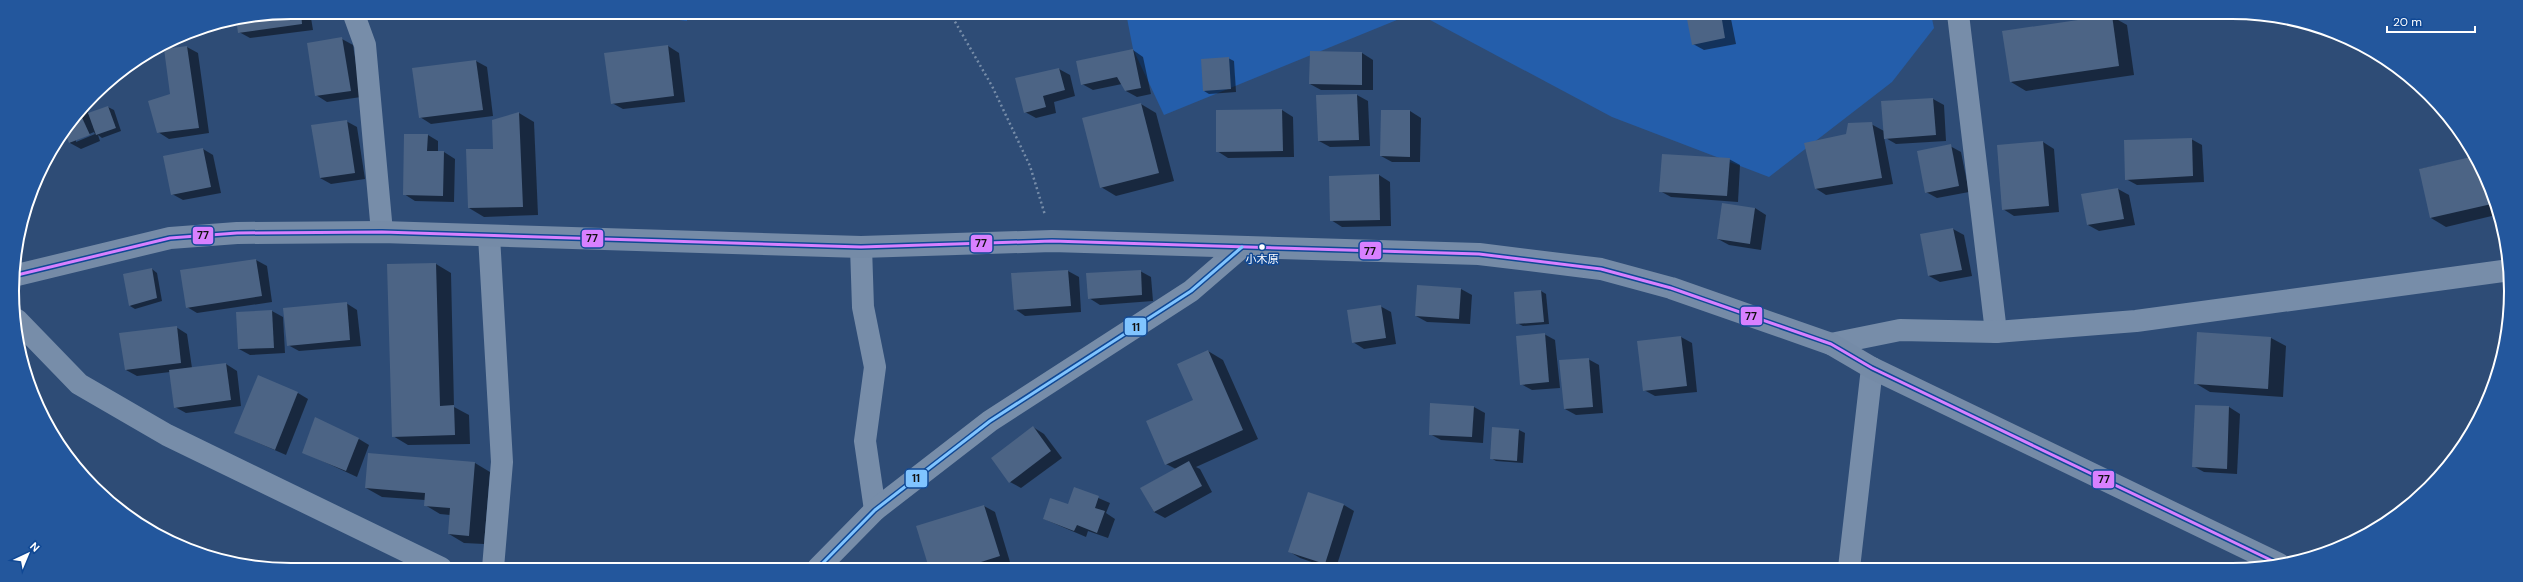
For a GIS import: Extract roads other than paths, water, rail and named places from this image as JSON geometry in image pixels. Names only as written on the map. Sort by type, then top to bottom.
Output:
[{"type":"main road","points":[[20,274],[170,238],[237,233],[382,232],[860,247],[1052,241],[1479,254],[1601,268],[1671,288],[1831,344],[1872,368],[2271,560]]},
{"type":"street","points":[[355,19],[365,46],[382,232]]},
{"type":"street","points":[[1959,19],[1996,332]]},
{"type":"street","points":[[490,236],[502,462],[493,563]]},
{"type":"street","points":[[860,247],[863,307],[875,367],[865,441],[875,510]]},
{"type":"street","points":[[823,563],[875,510],[990,421],[1191,291],[1242,247]]},
{"type":"street","points":[[1831,344],[1900,330],[1996,332],[2136,321],[2503,271]]},
{"type":"street","points":[[21,324],[79,384],[92,392],[167,435],[431,563]]},
{"type":"street","points":[[1850,563],[1872,368]]},
{"type":"place","name":"小木原","points":[[1262,247]]}]
